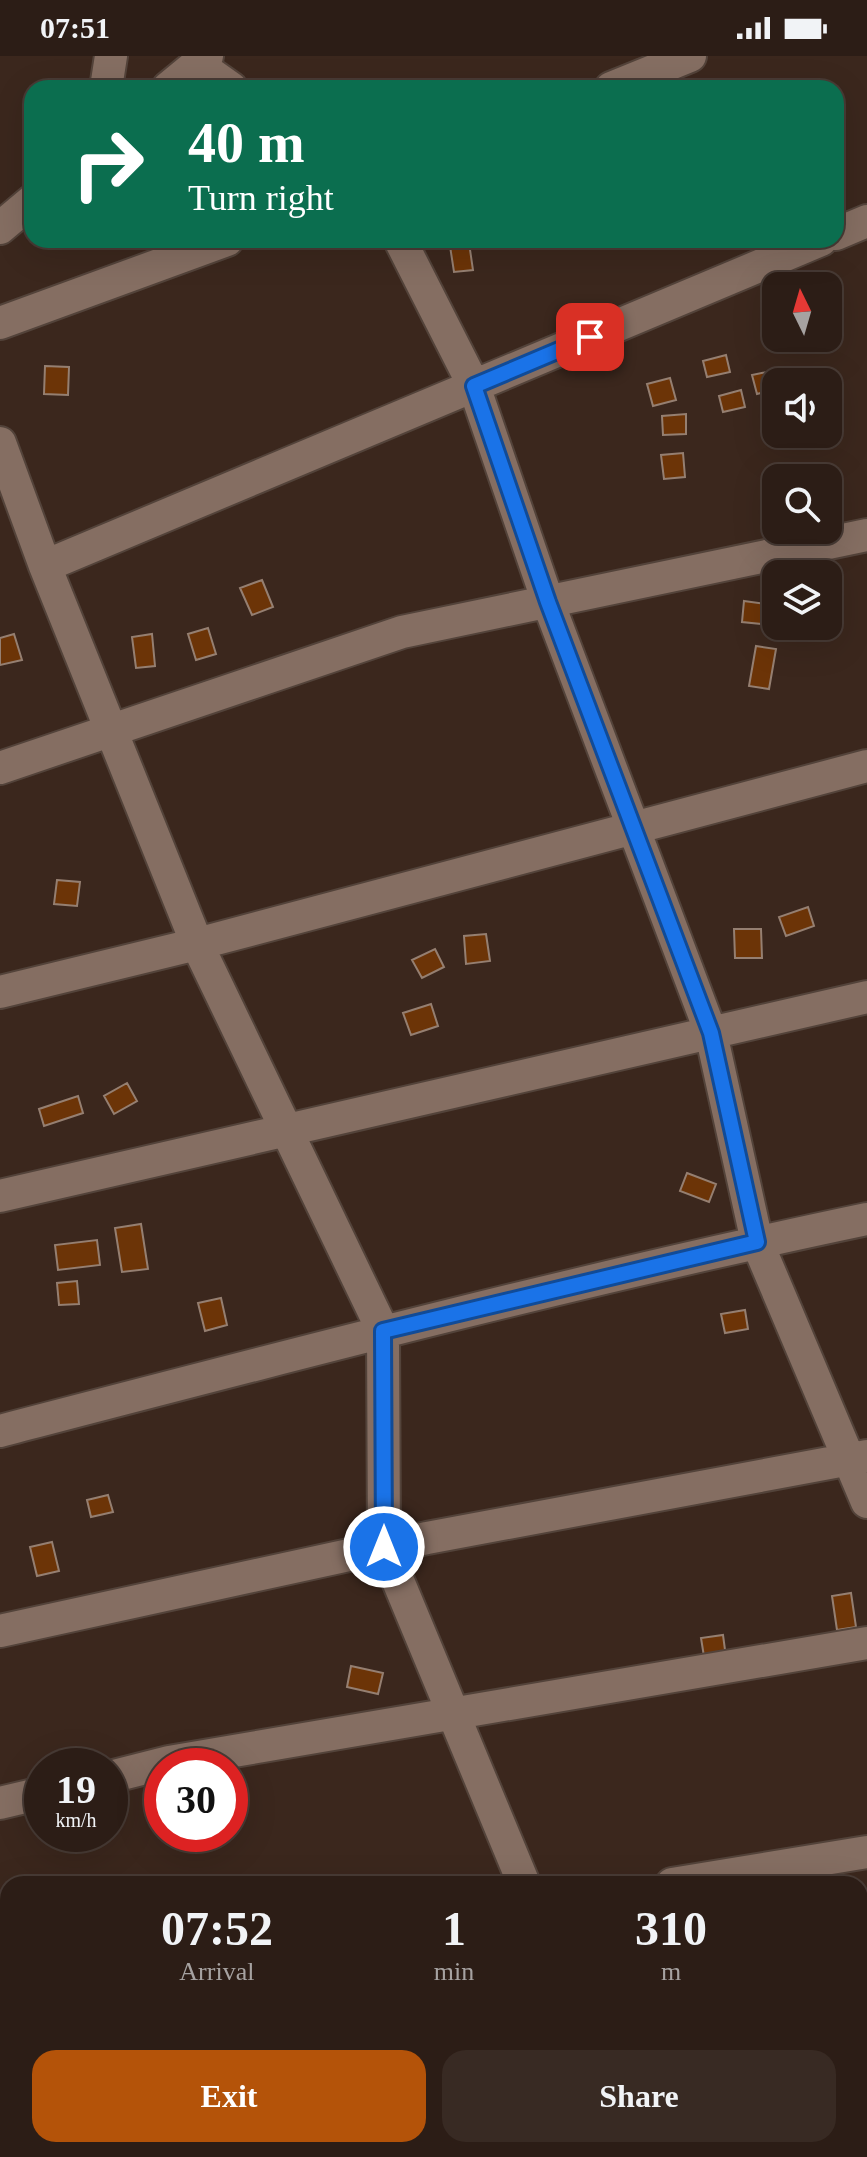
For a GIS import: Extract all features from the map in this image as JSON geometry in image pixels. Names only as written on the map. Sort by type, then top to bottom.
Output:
[{"type":"street","points":[[107,80],[111,56]]},
{"type":"street","points":[[631,80],[690,56]]},
{"type":"street","points":[[178,80],[202,60],[223,80]]},
{"type":"street","points":[[0,228],[24,208]]},
{"type":"street","points":[[844,231],[867,221]]},
{"type":"street","points":[[0,323],[205,248]]},
{"type":"street","points":[[404,248],[474,386],[548,602],[711,1033],[757,1242],[858,1457],[867,1502]]},
{"type":"street","points":[[45,566],[802,248]]},
{"type":"street","points":[[0,443],[45,566],[197,944],[383,1331],[384,1547],[521,1876]]},
{"type":"street","points":[[0,768],[402,632],[867,535]]},
{"type":"street","points":[[0,992],[197,944],[867,766]]},
{"type":"street","points":[[0,1196],[867,997]]},
{"type":"street","points":[[0,1431],[383,1331],[867,1219]]},
{"type":"street","points":[[0,1631],[384,1547],[858,1457]]},
{"type":"street","points":[[128,1772],[169,1762],[867,1643]]},
{"type":"street","points":[[0,1803],[24,1797]]},
{"type":"street","points":[[721,1876],[867,1852]]},
{"type":"building","points":[[450,248],[470,248],[473,270],[454,272]]},
{"type":"building","points":[[726,355],[730,372],[707,377],[703,361]]},
{"type":"building","points":[[45,366],[69,367],[68,395],[44,394]]},
{"type":"building","points":[[762,373],[762,393],[757,394],[752,375]]},
{"type":"building","points":[[670,378],[676,400],[653,406],[647,384]]},
{"type":"building","points":[[741,390],[745,407],[723,412],[719,396]]},
{"type":"building","points":[[686,414],[686,434],[663,435],[662,416]]},
{"type":"building","points":[[683,453],[685,477],[664,479],[661,455]]},
{"type":"building","points":[[262,580],[273,607],[252,615],[240,588]]},
{"type":"building","points":[[744,601],[762,603],[762,624],[742,622]]},
{"type":"building","points":[[208,628],[216,654],[196,660],[188,634]]},
{"type":"building","points":[[14,634],[22,660],[0,665],[0,638]]},
{"type":"building","points":[[152,634],[155,666],[136,668],[132,637]]},
{"type":"building","points":[[756,646],[776,649],[769,689],[749,686]]},
{"type":"building","points":[[57,880],[80,882],[77,906],[54,904]]},
{"type":"building","points":[[808,907],[814,926],[786,936],[779,917]]},
{"type":"building","points":[[734,929],[761,929],[762,958],[735,958]]},
{"type":"building","points":[[486,934],[490,961],[466,964],[464,936]]},
{"type":"building","points":[[435,949],[444,967],[422,978],[412,960]]},
{"type":"building","points":[[431,1004],[438,1026],[411,1035],[403,1013]]},
{"type":"building","points":[[127,1083],[137,1101],[114,1114],[104,1096]]},
{"type":"building","points":[[78,1096],[83,1113],[44,1126],[39,1109]]},
{"type":"building","points":[[687,1173],[716,1184],[709,1202],[680,1191]]},
{"type":"building","points":[[141,1224],[148,1269],[122,1272],[115,1228]]},
{"type":"building","points":[[97,1240],[100,1265],[58,1270],[55,1245]]},
{"type":"building","points":[[77,1281],[79,1304],[59,1305],[57,1283]]},
{"type":"building","points":[[221,1298],[227,1325],[205,1331],[198,1303]]},
{"type":"building","points":[[745,1310],[748,1329],[725,1333],[721,1314]]},
{"type":"building","points":[[108,1495],[113,1512],[91,1517],[87,1500]]},
{"type":"building","points":[[52,1542],[59,1571],[37,1576],[30,1547]]},
{"type":"building","points":[[851,1593],[856,1627],[837,1630],[832,1596]]},
{"type":"building","points":[[723,1635],[728,1672],[707,1675],[701,1638]]},
{"type":"building","points":[[351,1666],[383,1673],[378,1694],[347,1687]]},
{"type":"route","points":[[384,1547],[383,1331],[757,1242],[711,1033],[548,602],[474,386],[590,337]]}]
